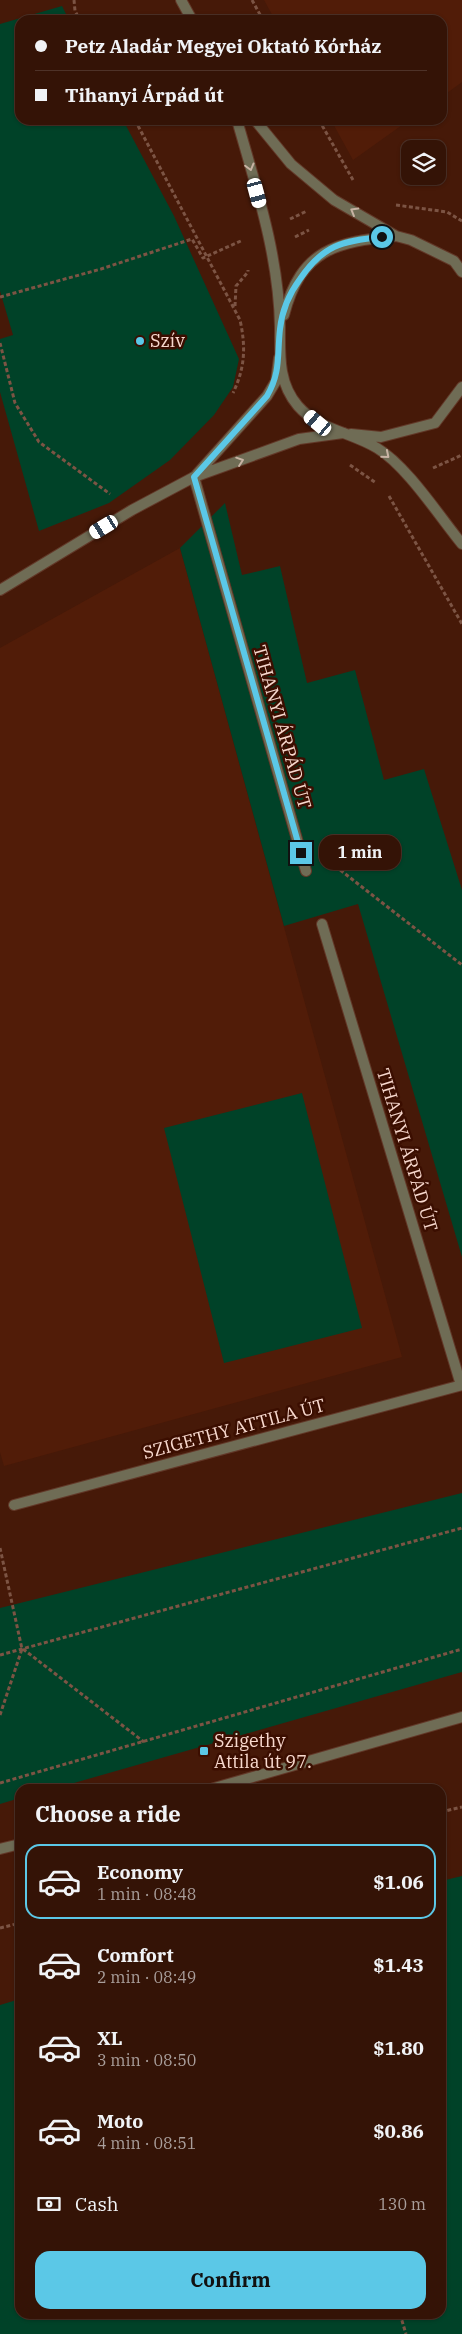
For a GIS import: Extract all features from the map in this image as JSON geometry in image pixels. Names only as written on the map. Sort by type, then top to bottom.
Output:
[{"type":"street","points":[[181,0],[189,15]]},
{"type":"street","points":[[194,477],[267,396],[276,381],[280,328],[279,289],[267,229],[238,125]]},
{"type":"street","points":[[259,125],[291,164],[334,200],[396,236],[411,240],[458,260],[462,272]]},
{"type":"street","points":[[280,328],[289,295],[312,260],[329,249],[353,240],[396,236]]},
{"type":"street","points":[[279,355],[285,382],[298,406],[318,423],[376,448],[392,460],[462,544]]},
{"type":"street","points":[[0,590],[132,510],[194,477],[299,439],[343,434],[381,437],[435,423],[462,387]]},
{"type":"street","name":"TIHANYI ÁRPÁD ÚT","points":[[194,477],[306,871]]},
{"type":"street","name":"TIHANYI ÁRPÁD ÚT","points":[[322,924],[461,1385]]},
{"type":"street","name":"SZIGETHY ATTILA ÚT","points":[[14,1505],[461,1385]]},
{"type":"street","points":[[228,1784],[462,1716]]},
{"type":"street","points":[[0,1849],[15,1845]]},
{"type":"path","points":[[74,0],[77,15]]},
{"type":"path","points":[[252,0],[260,15]]},
{"type":"path","points":[[138,125],[235,308],[244,336],[245,355],[240,379]]},
{"type":"path","points":[[0,297],[101,269],[192,239],[202,258],[334,200],[357,187],[322,125]]},
{"type":"path","points":[[389,204],[447,212],[462,221]]},
{"type":"path","points":[[235,308],[234,296],[236,286],[248,272],[246,265]]},
{"type":"path","points":[[0,343],[15,403],[38,442],[111,495]]},
{"type":"path","points":[[342,460],[378,484]]},
{"type":"path","points":[[386,489],[462,624]]},
{"type":"path","points":[[296,835],[462,965]]},
{"type":"path","points":[[0,1655],[462,1528]]},
{"type":"path","points":[[0,1548],[22,1649],[0,1715]]},
{"type":"path","points":[[22,1649],[144,1742]]},
{"type":"path","points":[[0,1783],[462,1649]]},
{"type":"path","points":[[446,1811],[462,1807]]},
{"type":"path","points":[[0,1928],[15,1924]]},
{"type":"path","points":[[402,2319],[406,2334]]},
{"type":"shaded area","points":[[264,0],[462,0],[462,82],[447,93],[447,15],[272,15]]},
{"type":"shaded area","points":[[334,125],[402,125],[353,160]]},
{"type":"shaded area","points":[[180,548],[402,1357],[4,1466],[0,1452],[0,648]]},
{"type":"green space","points":[[62,6],[66,15],[31,15]]},
{"type":"green space","points":[[15,20],[15,125],[126,125],[174,216],[239,359],[233,387],[214,415],[170,460],[109,503],[39,531],[0,392],[0,339],[13,335],[0,291],[0,24]]},
{"type":"green space","points":[[225,503],[242,575],[280,566],[307,683],[355,670],[384,780],[424,769],[462,890],[462,1257],[358,904],[284,926],[180,548]]},
{"type":"green space","points":[[302,1093],[362,1328],[224,1363],[164,1128]]},
{"type":"green space","points":[[462,1493],[462,1672],[70,1784],[15,1784],[15,1800],[0,1804],[0,1608]]},
{"type":"green space","points":[[462,1876],[462,2334],[0,2334],[0,2005],[15,2000],[15,2319],[446,2319],[446,1880]]},
{"type":"place","name":"Szív","points":[[140,341]]},
{"type":"place","name":"Szigethy Attila út 97.","points":[[204,1751]]},
{"type":"route","points":[[301,853],[194,477],[267,396],[276,381],[280,328],[289,295],[312,260],[329,249],[353,240],[382,237]]}]
